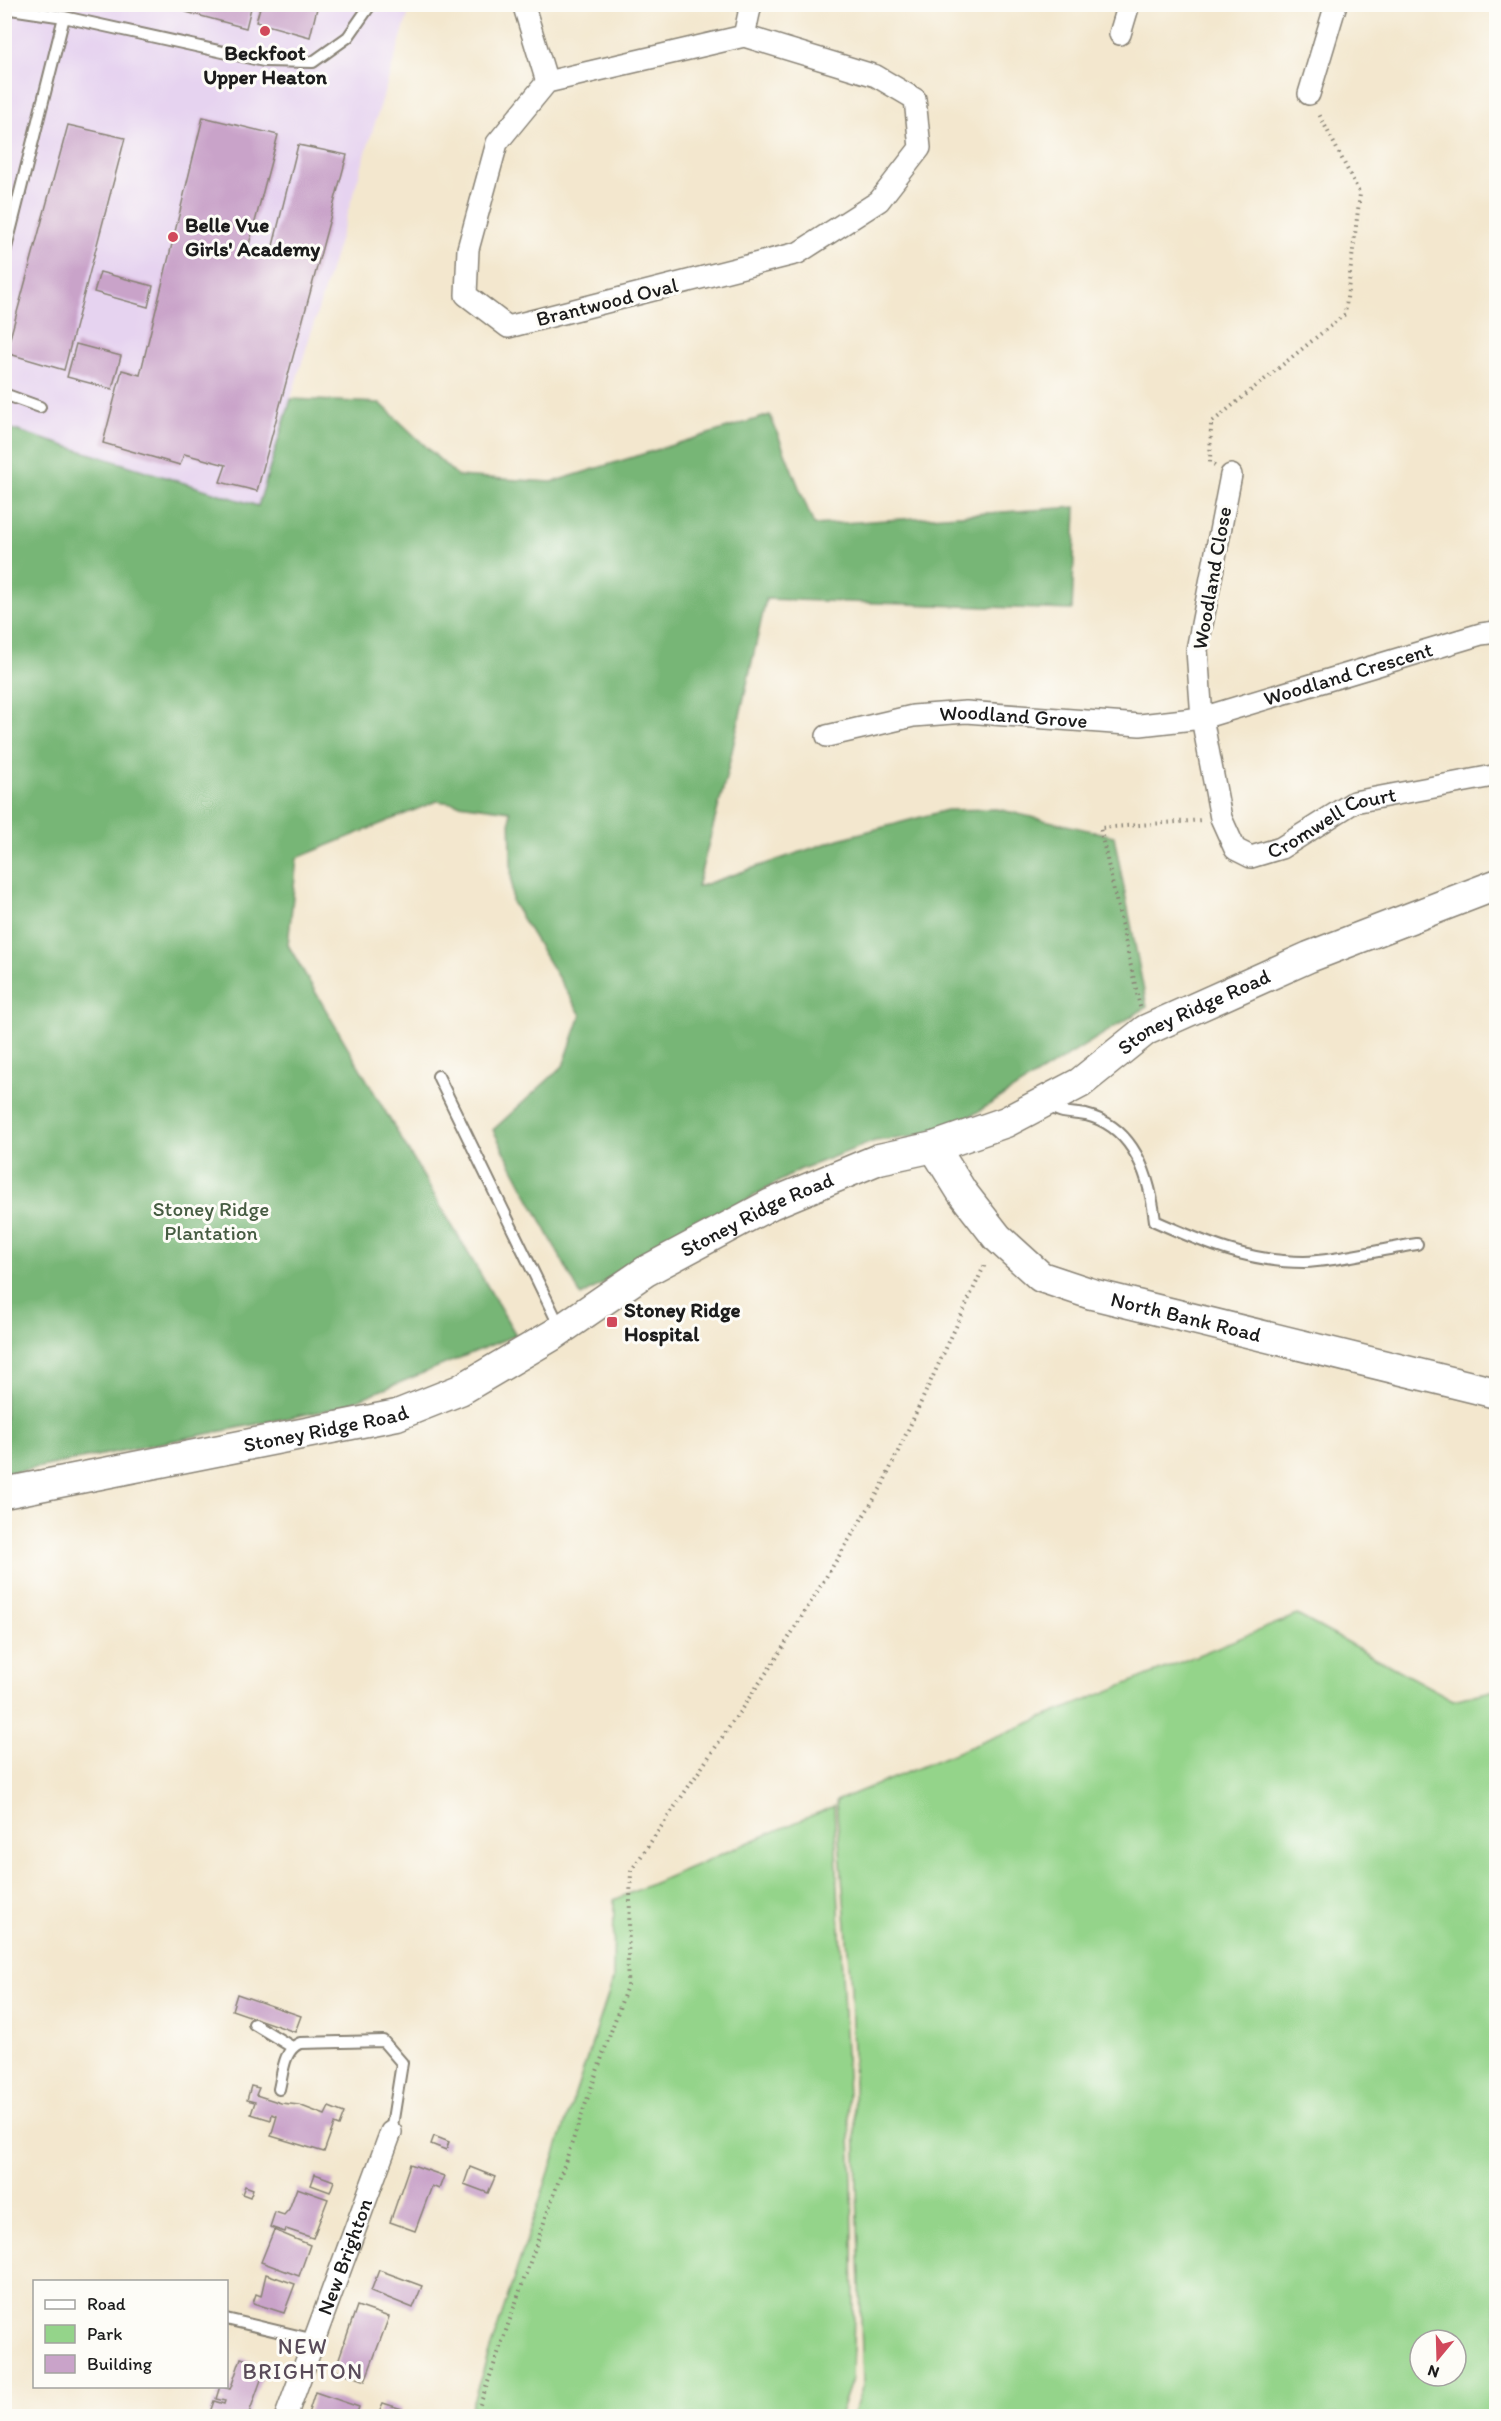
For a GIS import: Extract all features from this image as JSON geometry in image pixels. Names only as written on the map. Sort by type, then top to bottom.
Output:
[{"type":"street","points":[[526,4],[525,10],[547,82],[744,36],[751,4]]},
{"type":"street","points":[[1120,34],[1129,4]]},
{"type":"street","points":[[1309,94],[1336,4]]},
{"type":"street","name":"Brantwood Oval","points":[[547,82],[497,143],[468,249],[466,295],[508,327],[798,253],[879,201],[920,148],[915,99],[876,76],[744,36]]},
{"type":"street","name":"Woodland Close","points":[[1202,718],[1197,650],[1231,475]]},
{"type":"street","name":"Woodland Crescent","points":[[1202,718],[1481,634],[1497,632]]},
{"type":"street","name":"Woodland Grove","points":[[826,736],[913,716],[966,712],[1140,725],[1202,718]]},
{"type":"street","name":"Cromwell Court","points":[[1202,718],[1221,818],[1235,849],[1251,857],[1281,848],[1354,802],[1493,776]]},
{"type":"street","name":"Stoney Ridge Road","points":[[4,1493],[397,1415],[460,1390],[561,1330],[646,1271],[771,1204],[879,1159],[934,1147],[1006,1122],[1080,1083],[1146,1030],[1309,957],[1497,885]]},
{"type":"street","name":"North Bank Road","points":[[934,1147],[962,1192],[998,1237],[1041,1277],[1092,1294],[1497,1393]]},
{"type":"street","name":"New Brighton","points":[[286,2416],[391,2132]]},
{"type":"lane","points":[[4,8],[64,17],[264,61],[313,62],[348,37],[371,4]]},
{"type":"lane","points":[[4,256],[64,17]]},
{"type":"lane","points":[[4,394],[40,407]]},
{"type":"lane","points":[[438,1076],[502,1204],[561,1330]]},
{"type":"lane","points":[[1044,1102],[1058,1113],[1085,1115],[1105,1122],[1129,1142],[1142,1162],[1152,1191],[1155,1221],[1231,1252],[1264,1260],[1306,1262],[1417,1244]]},
{"type":"lane","points":[[254,2024],[292,2047]]},
{"type":"lane","points":[[279,2090],[288,2052],[300,2043],[383,2041],[402,2063],[391,2132]]},
{"type":"lane","points":[[228,2319],[315,2340]]},
{"type":"path","points":[[1231,475],[1210,463],[1211,423],[1345,314],[1360,194],[1309,94]]},
{"type":"path","points":[[1146,1030],[1100,828],[1221,818]]},
{"type":"path","points":[[476,2416],[627,1986],[631,1871],[777,1657],[882,1486],[998,1237]]},
{"type":"shaded area","name":"Belle Vue Girls' Academy","points":[[4,5],[411,5],[258,506],[5,427]]},
{"type":"green space","name":"Stoney Ridge Plantation","points":[[291,399],[380,403],[457,476],[552,482],[770,415],[814,525],[1076,507],[1072,610],[766,599],[726,778],[697,887],[839,839],[947,810],[997,809],[1114,836],[1147,1007],[966,1119],[912,1137],[875,1141],[799,1170],[581,1296],[493,1130],[563,1066],[581,1015],[512,902],[510,811],[437,801],[297,858],[288,945],[516,1335],[338,1408],[5,1474],[5,427],[258,506]]},
{"type":"green space","points":[[1297,1615],[1453,1700],[1496,1690],[1496,2416],[852,2416],[863,2385],[851,1988],[836,1801]]},
{"type":"green space","points":[[834,1806],[852,2179],[854,2312],[852,2379],[839,2416],[468,2416],[613,1980],[614,1900]]},
{"type":"building","points":[[188,4],[252,4],[246,28],[186,12]]},
{"type":"building","points":[[261,4],[318,4],[310,37],[256,22]]},
{"type":"building","points":[[203,117],[278,135],[247,252],[270,258],[298,145],[347,155],[257,491],[220,482],[226,465],[184,454],[180,465],[103,443],[122,370],[140,375]]},
{"type":"building","points":[[68,125],[125,138],[64,370],[6,353]]},
{"type":"building","points":[[100,272],[153,286],[148,307],[94,292]]},
{"type":"building","points":[[76,344],[121,356],[112,389],[67,377]]},
{"type":"building","points":[[237,1994],[301,2016],[295,2032],[232,2010]]},
{"type":"building","points":[[251,2086],[259,2088],[256,2095],[281,2103],[299,2105],[325,2115],[329,2107],[344,2113],[339,2126],[334,2124],[324,2152],[271,2136],[277,2116],[272,2114],[271,2120],[251,2114],[255,2102],[247,2100]]},
{"type":"building","points":[[434,2136],[449,2142],[446,2150],[431,2144]]},
{"type":"building","points":[[410,2164],[444,2176],[439,2189],[432,2186],[415,2231],[390,2222]]},
{"type":"building","points":[[470,2167],[495,2177],[488,2193],[464,2184]]},
{"type":"building","points":[[315,2174],[334,2181],[330,2192],[311,2185]]},
{"type":"building","points":[[245,2186],[253,2189],[250,2197],[242,2194]]},
{"type":"building","points":[[297,2188],[328,2199],[313,2238],[286,2229],[285,2232],[270,2227],[275,2212],[284,2215],[289,2209]]},
{"type":"building","points":[[274,2230],[310,2245],[299,2276],[261,2262]]},
{"type":"building","points":[[379,2270],[422,2286],[413,2308],[371,2291]]},
{"type":"building","points":[[266,2274],[295,2284],[284,2313],[253,2303],[256,2294],[261,2296]]},
{"type":"building","points":[[357,2306],[389,2317],[365,2381],[335,2370]]},
{"type":"building","points":[[241,2358],[266,2366],[248,2416],[209,2415],[214,2401],[224,2404],[225,2401],[216,2399],[219,2388],[230,2389]]},
{"type":"building","points":[[315,2392],[359,2407],[356,2416],[308,2414]]},
{"type":"building","points":[[383,2403],[402,2409],[399,2416],[378,2414]]},
{"type":"place","name":"Beckfoot Upper Heaton","points":[[265,31]]},
{"type":"place","name":"Belle Vue Girls' Academy","points":[[173,237]]},
{"type":"place","name":"Stoney Ridge Hospital","points":[[612,1322]]},
{"type":"district","name":"NEW BRIGHTON","points":[[303,2358]]}]
